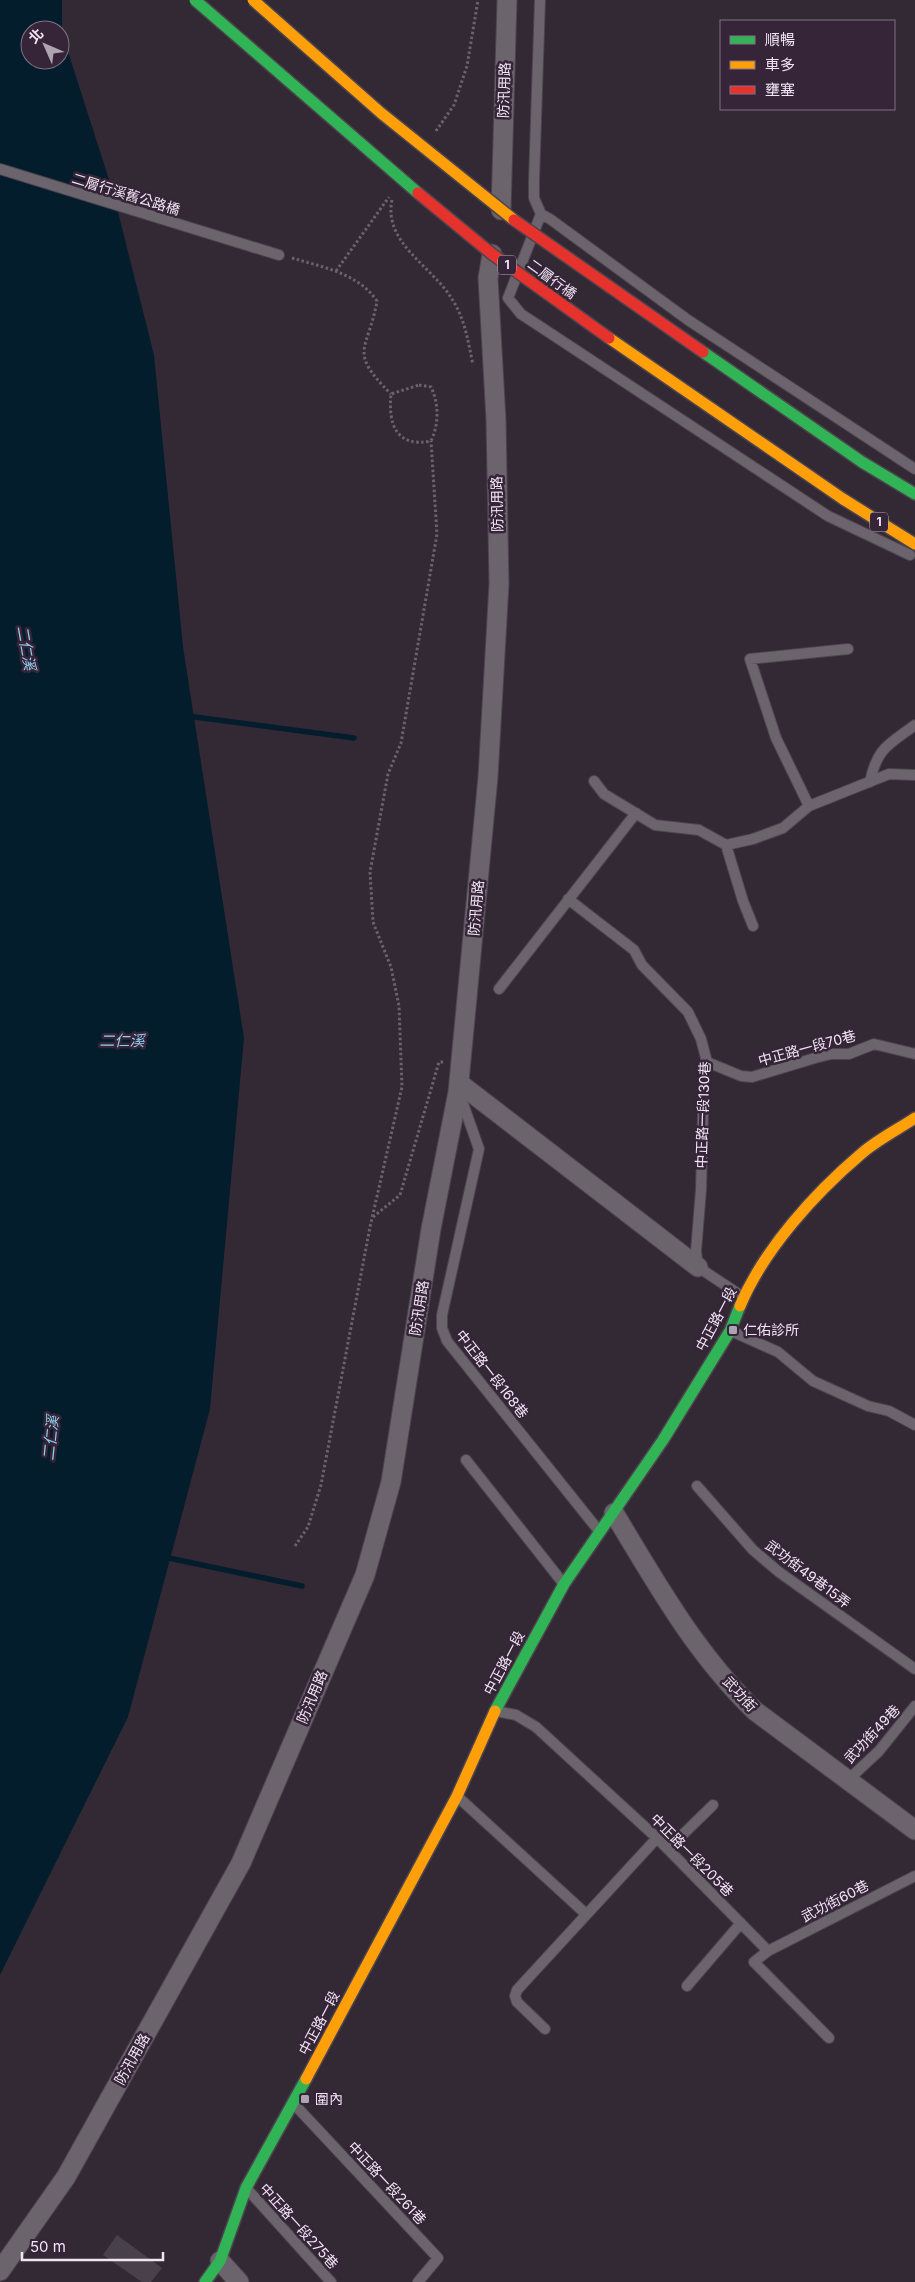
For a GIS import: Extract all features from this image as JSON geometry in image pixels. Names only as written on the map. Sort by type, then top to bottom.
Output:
[{"type":"main road","name":"二層行橋","points":[[195,0],[357,142],[492,254],[665,378],[843,499],[915,544]]},
{"type":"main road","name":"二層行橋","points":[[253,0],[381,113],[501,210],[644,312],[862,462],[915,494]]},
{"type":"main road","name":"中正路一段","points":[[205,2282],[220,2261],[246,2188],[294,2103],[457,1796],[495,1711],[564,1584],[663,1440],[730,1331],[744,1297],[770,1254],[814,1197],[862,1153],[915,1118]]},
{"type":"street","name":"防汛用路","points":[[501,210],[507,0]]},
{"type":"street","name":"防汛用路","points":[[0,2271],[66,2177],[241,1863],[364,1575],[391,1482],[431,1229],[459,1088],[488,777],[499,584],[494,387],[488,278],[492,254]]},
{"type":"street","points":[[459,1088],[698,1267]]},
{"type":"street","name":"武功街","points":[[614,1513],[678,1620],[738,1694],[755,1711],[915,1830]]},
{"type":"street","points":[[220,2261],[239,2282]]},
{"type":"lane","points":[[540,0],[534,198],[541,214],[550,218],[688,320],[915,469]]},
{"type":"lane","name":"二層行溪舊公路橋","points":[[0,169],[244,246],[279,255]]},
{"type":"lane","points":[[541,214],[508,298],[521,314],[828,516],[915,557]]},
{"type":"lane","points":[[810,806],[776,738],[750,659],[848,649]]},
{"type":"lane","points":[[870,782],[875,760],[880,753],[915,725]]},
{"type":"lane","points":[[594,781],[604,794],[654,825],[699,830],[726,845],[753,839],[783,828],[810,806],[889,774],[915,775]]},
{"type":"lane","points":[[499,989],[636,813]]},
{"type":"lane","points":[[726,845],[743,901],[753,926]]},
{"type":"lane","name":"中正路一段130巷","points":[[568,899],[634,950],[642,965],[684,1007],[702,1038],[707,1062],[702,1110],[701,1190],[696,1251],[698,1267]]},
{"type":"lane","name":"中正路一段70巷","points":[[707,1062],[741,1076],[752,1077],[831,1054],[849,1054],[874,1044],[915,1054]]},
{"type":"lane","name":"中正路一段168巷","points":[[459,1088],[480,1149],[442,1315],[442,1328],[447,1341],[600,1532]]},
{"type":"lane","points":[[698,1267],[744,1297]]},
{"type":"lane","points":[[730,1331],[778,1352],[820,1384],[868,1406],[889,1411],[915,1425]]},
{"type":"lane","points":[[466,1460],[564,1584]]},
{"type":"lane","name":"武功街49巷15弄","points":[[696,1486],[753,1550],[779,1572],[915,1669]]},
{"type":"lane","name":"武功街49巷","points":[[848,1780],[879,1751],[915,1706]]},
{"type":"lane","name":"中正路一段205巷","points":[[495,1711],[516,1715],[536,1727],[657,1838],[768,1951]]},
{"type":"lane","points":[[457,1796],[586,1914]]},
{"type":"lane","points":[[668,1849],[713,1805]]},
{"type":"lane","points":[[545,2029],[516,2002],[517,1990],[657,1838]]},
{"type":"lane","name":"武功街60巷","points":[[768,1951],[915,1876]]},
{"type":"lane","points":[[687,1986],[741,1923]]},
{"type":"lane","points":[[768,1951],[754,1962],[829,2038]]},
{"type":"lane","name":"中正路一段261巷","points":[[294,2103],[438,2258],[418,2282]]},
{"type":"lane","name":"中正路一段275巷","points":[[246,2188],[331,2282]]},
{"type":"path","points":[[393,197],[389,214],[394,231],[451,297],[465,325],[474,372]]},
{"type":"path","points":[[279,255],[336,271],[368,288],[377,301],[362,348],[364,362],[374,377],[391,394]]},
{"type":"path","points":[[295,1546],[308,1527],[321,1485],[372,1217],[402,1087],[399,1006],[391,967],[373,922],[370,872],[388,774],[401,742],[437,534],[431,441],[436,430],[437,398],[431,387],[419,386],[391,394]]},
{"type":"path","points":[[391,394],[389,413],[394,430],[405,439],[420,443],[431,441]]},
{"type":"path","points":[[372,1217],[400,1195],[439,1062],[462,1060]]},
{"type":"water","name":"二仁溪","points":[[0,0],[62,0],[62,20],[20,20],[20,70],[70,70],[70,58],[113,192],[154,355],[183,647],[244,1038],[210,1409],[128,1717],[0,1975]]},
{"type":"building","points":[[117,2235],[162,2268],[151,2282],[142,2282],[103,2255]]},
{"type":"waterway","points":[[187,716],[354,738]]},
{"type":"waterway","points":[[164,1557],[302,1586]]},
{"type":"traffic: fast","points":[[195,0],[418,193]]},
{"type":"traffic: fast","points":[[703,352],[862,462]]},
{"type":"traffic: fast","points":[[862,462],[915,494]]},
{"type":"traffic: fast","points":[[495,1711],[564,1584],[663,1440],[730,1331],[740,1306]]},
{"type":"traffic: fast","points":[[205,2282],[220,2261],[246,2188],[306,2079]]},
{"type":"traffic: slow","points":[[253,0],[381,113],[514,220]]},
{"type":"traffic: slow","points":[[609,338],[843,499]]},
{"type":"traffic: slow","points":[[843,499],[915,544]]},
{"type":"traffic: slow","points":[[740,1306],[750,1285],[777,1243],[809,1204],[867,1149],[915,1118]]},
{"type":"traffic: slow","points":[[306,2079],[457,1796],[495,1711]]},
{"type":"traffic: jam","points":[[418,193],[492,254],[609,338]]},
{"type":"traffic: jam","points":[[514,220],[703,352]]},
{"type":"place","name":"仁佑診所","points":[[733,1330]]},
{"type":"place","name":"圍內","points":[[305,2099]]}]
